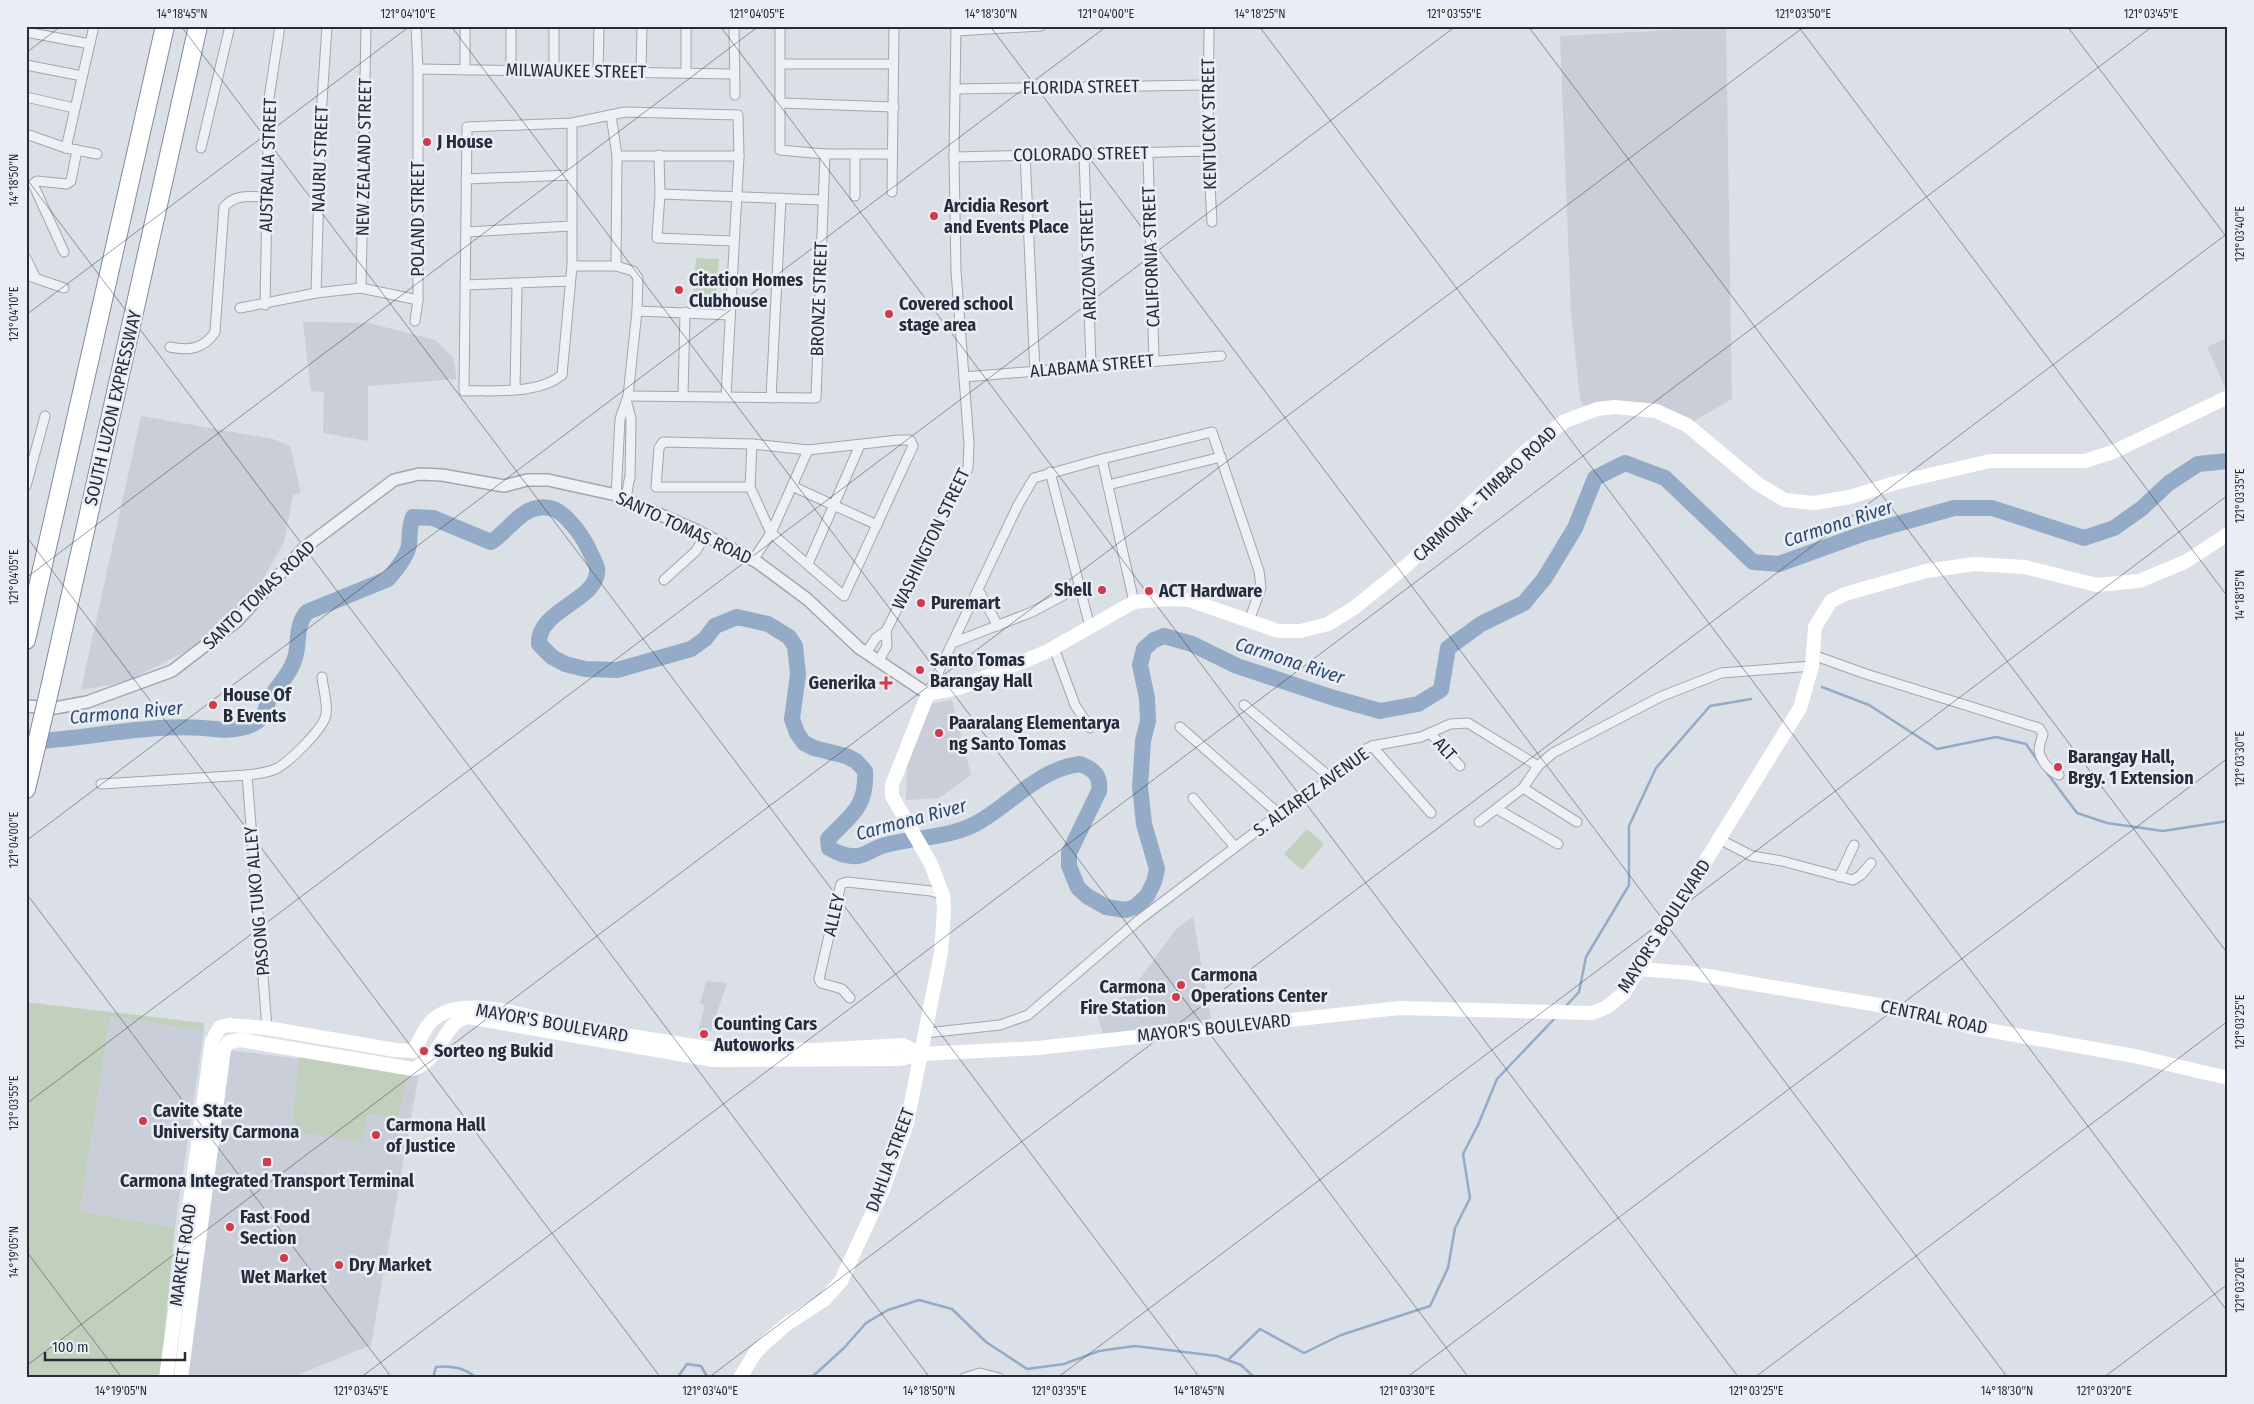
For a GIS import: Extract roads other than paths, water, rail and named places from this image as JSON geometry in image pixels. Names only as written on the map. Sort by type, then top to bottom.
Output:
[{"type":"highway","name":"SOUTH LUZON EXPRESSWAY","points":[[26,640],[165,26]]},
{"type":"highway","name":"SOUTH LUZON EXPRESSWAY","points":[[26,789],[198,26]]},
{"type":"main road","name":"CARMONA - TIMBAO ROAD","points":[[928,694],[959,688],[1005,671],[1054,648],[1134,602],[1168,599],[1189,600],[1278,631],[1302,630],[1328,624],[1354,608],[1406,566],[1525,452],[1565,421],[1597,409],[1616,407],[1656,411],[1687,425],[1758,484],[1785,500],[1814,503],[1850,496],[1895,483],[1990,461],[2085,461],[2113,452],[2228,398]]},
{"type":"main road","name":"MAYOR'S BOULEVARD","points":[[206,1193],[224,1049],[226,1044],[234,1040],[413,1068],[433,1058],[458,1019],[468,1017],[713,1060],[900,1059],[922,1054],[1038,1048],[1399,1008],[1592,1014],[1607,1007],[1624,993],[1800,708],[1812,661],[1814,627],[1831,600],[1896,578],[1926,571],[1974,564],[2025,567],[2097,585],[2140,581],[2185,562],[2228,534]]},
{"type":"main road","name":"DAHLIA STREET","points":[[740,1378],[755,1353],[787,1324],[824,1300],[841,1280],[882,1192],[907,1122],[926,1033],[940,953],[944,911],[942,895],[919,839],[892,796],[892,785],[928,694]]},
{"type":"main road","name":"CENTRAL ROAD","points":[[1638,969],[1690,973],[1884,1006],[1976,1028],[2124,1054],[2228,1078]]},
{"type":"main road","name":"MAYOR'S BOULEVARD","points":[[192,1191],[215,1033],[220,1027],[229,1025],[268,1028],[395,1050],[414,1051],[427,1026],[435,1018],[455,1009],[484,1008],[582,1027],[714,1049],[816,1050],[903,1044],[922,1054]]},
{"type":"main road","name":"MARKET ROAD","points":[[166,1378],[192,1191]]},
{"type":"main road","name":"MARKET ROAD","points":[[181,1378],[190,1298],[206,1193]]},
{"type":"street","points":[[66,148],[94,26]]},
{"type":"street","points":[[201,148],[230,26]]},
{"type":"street","name":"AUSTRALIA STREET","points":[[265,305],[269,98],[280,26]]},
{"type":"street","name":"NAURU STREET","points":[[316,293],[321,116],[327,26]]},
{"type":"street","name":"NEW ZEALAND STREET","points":[[361,288],[366,26]]},
{"type":"street","name":"POLAND STREET","points":[[415,321],[418,300],[418,69],[416,26]]},
{"type":"street","points":[[465,70],[466,26]]},
{"type":"street","points":[[511,26],[511,70]]},
{"type":"street","points":[[554,26],[554,71]]},
{"type":"street","points":[[598,26],[598,72]]},
{"type":"street","points":[[641,71],[642,26]]},
{"type":"street","points":[[686,26],[686,73]]},
{"type":"street","points":[[734,26],[736,95]]},
{"type":"street","points":[[780,26],[780,150],[825,154],[892,154]]},
{"type":"street","points":[[892,192],[894,26]]},
{"type":"street","points":[[956,29],[1041,26]]},
{"type":"street","name":"KENTUCKY STREET","points":[[1209,26],[1207,85],[1208,151],[1212,222]]},
{"type":"street","name":"WASHINGTON STREET","points":[[866,653],[876,638],[886,631],[968,468],[969,444],[956,271],[954,157],[956,29]]},
{"type":"street","points":[[26,32],[90,44]]},
{"type":"street","points":[[781,64],[894,64]]},
{"type":"street","points":[[26,65],[82,76]]},
{"type":"street","name":"MILWAUKEE STREET","points":[[418,69],[641,71],[734,74]]},
{"type":"street","name":"FLORIDA STREET","points":[[955,89],[1207,85]]},
{"type":"street","points":[[26,96],[74,108]]},
{"type":"street","points":[[781,103],[894,107]]},
{"type":"street","points":[[572,123],[572,266],[562,376],[552,383],[515,389],[464,391],[467,126],[572,123],[625,112],[738,115],[739,156],[726,396]]},
{"type":"street","points":[[611,115],[617,156],[616,266]]},
{"type":"street","points":[[26,134],[66,148],[97,154]]},
{"type":"street","points":[[64,252],[33,184],[37,181],[67,184],[71,181],[77,150]]},
{"type":"street","name":"COLORADO STREET","points":[[954,157],[1024,154],[1148,154],[1208,151]]},
{"type":"street","name":"BRONZE STREET","points":[[771,398],[816,398],[825,154]]},
{"type":"street","points":[[855,154],[855,196]]},
{"type":"street","points":[[1024,154],[1035,372]]},
{"type":"street","name":"ARIZONA STREET","points":[[1084,154],[1092,366]]},
{"type":"street","name":"CALIFORNIA STREET","points":[[1148,154],[1154,360]]},
{"type":"street","points":[[659,155],[660,194],[657,238],[734,241]]},
{"type":"street","points":[[617,156],[739,156]]},
{"type":"street","points":[[466,179],[571,175]]},
{"type":"street","points":[[660,194],[822,200]]},
{"type":"street","points":[[170,347],[182,350],[198,348],[215,332],[224,206],[230,200],[238,197],[267,197]]},
{"type":"street","points":[[628,400],[683,396],[771,398],[781,198]]},
{"type":"street","points":[[466,232],[571,226]]},
{"type":"street","points":[[26,258],[31,276],[64,288]]},
{"type":"street","points":[[572,266],[616,266],[633,271],[638,278],[637,311],[628,400],[631,419],[630,480],[621,497]]},
{"type":"street","points":[[465,285],[570,282]]},
{"type":"street","points":[[515,389],[517,285]]},
{"type":"street","points":[[240,308],[265,305],[316,293],[361,288],[418,300]]},
{"type":"street","points":[[637,311],[730,315]]},
{"type":"street","points":[[683,396],[685,312]]},
{"type":"street","name":"ALABAMA STREET","points":[[964,378],[1154,360],[1221,356]]},
{"type":"street","points":[[621,497],[617,478],[620,419],[628,400]]},
{"type":"street","points":[[26,486],[45,416]]},
{"type":"street","points":[[928,694],[955,642],[1018,504],[1034,478],[1050,472],[1212,432],[1259,571],[1261,588],[1249,621]]},
{"type":"street","points":[[750,488],[656,487],[659,448],[663,442],[752,444],[808,450],[910,440],[913,446],[844,596],[772,533],[750,488],[752,444]]},
{"type":"street","points":[[808,564],[860,445]]},
{"type":"street","points":[[753,560],[772,533],[808,450]]},
{"type":"street","points":[[618,456],[630,457]]},
{"type":"street","points":[[1108,485],[1221,457]]},
{"type":"street","points":[[1102,459],[1134,602]]},
{"type":"street","points":[[1050,472],[1090,627]]},
{"type":"street","name":"SANTO TOMAS ROAD","points":[[26,706],[55,708],[87,702],[172,671],[236,621],[304,548],[394,480],[419,474],[442,475],[504,486],[526,480],[548,480],[621,497],[753,560],[806,599],[866,653],[928,694]]},
{"type":"street","points":[[792,486],[877,525]]},
{"type":"street","points":[[664,580],[696,551],[705,536]]},
{"type":"street","points":[[955,642],[1032,612],[1079,587]]},
{"type":"street","points":[[978,589],[998,626]]},
{"type":"street","name":"WASHINGTON STREET","points":[[878,662],[887,646],[886,631]]},
{"type":"street","points":[[1054,648],[1075,705],[1090,728]]},
{"type":"street","points":[[1479,822],[1523,788],[1538,766],[1553,753],[1651,702],[1721,673],[1812,661],[1866,674],[2039,728],[2043,734],[2039,750],[2052,773],[2059,775]]},
{"type":"street","points":[[101,784],[247,775],[271,771],[296,754],[323,722],[326,714],[322,677]]},
{"type":"street","points":[[1244,705],[1331,778]]},
{"type":"street","name":"S. ALTAREZ AVENUE","points":[[926,1033],[1000,1025],[1028,1015],[1139,920],[1279,814],[1331,778],[1362,751],[1372,746],[1421,737],[1450,724],[1468,723],[1538,766]]},
{"type":"street","points":[[1180,727],[1279,814]]},
{"type":"street","name":"ALT","points":[[1430,733],[1460,766]]},
{"type":"street","points":[[1372,746],[1431,813]]},
{"type":"street","name":"PASONG TUKO ALLEY","points":[[247,775],[268,1028]]},
{"type":"street","points":[[1523,788],[1578,822]]},
{"type":"street","points":[[1192,798],[1235,847]]},
{"type":"street","points":[[1497,809],[1558,844]]},
{"type":"street","points":[[1719,839],[1752,856],[1782,861],[1839,878],[1853,880],[1871,863]]},
{"type":"street","points":[[1839,878],[1854,845]]},
{"type":"street","name":"ALLEY","points":[[850,998],[842,989],[822,983],[819,979],[842,884],[847,882],[931,891],[942,895]]},
{"type":"street","points":[[964,1377],[980,1373],[1000,1378]]},
{"type":"waterway","name":"Carmona River","points":[[26,742],[144,729],[191,727],[221,730],[246,727],[258,721],[263,715],[269,700],[293,664],[299,628],[303,617],[307,612],[388,579],[401,563],[408,550],[413,517],[433,518],[491,542],[524,513],[537,508],[547,507],[559,512],[573,525],[587,545],[597,568],[596,579],[589,588],[548,622],[541,632],[539,644],[552,657],[565,664],[585,669],[617,670],[691,649],[705,639],[715,626],[737,617],[768,624],[789,637],[795,646],[798,674],[792,719],[797,733],[804,743],[814,748],[846,756],[856,761],[865,771],[865,783],[860,802],[856,810],[828,839],[829,848],[850,856],[858,856],[879,847],[895,843],[959,831],[982,820],[1028,786],[1052,772],[1080,764],[1096,774],[1099,781],[1099,791],[1069,853],[1069,866],[1078,888],[1087,896],[1106,907],[1126,910],[1135,907],[1147,896],[1154,882],[1157,869],[1144,824],[1140,787],[1143,741],[1148,721],[1147,698],[1140,665],[1144,649],[1154,640],[1164,636],[1192,644],[1237,666],[1380,711],[1418,704],[1441,690],[1448,648],[1481,624],[1524,603],[1544,579],[1575,528],[1595,478],[1625,463],[1665,478],[1753,562],[1779,564],[1865,533],[1954,508],[1992,508],[2084,538],[2114,528],[2141,509],[2169,483],[2198,464],[2228,461]]},
{"type":"waterway","points":[[1822,687],[1869,705],[1937,749],[1996,737],[2026,744],[2038,761]]},
{"type":"waterway","points":[[1565,1007],[1579,992],[1586,957],[1629,885],[1629,826],[1656,768],[1710,706],[1751,699]]},
{"type":"waterway","points":[[2044,769],[2077,813],[2107,823],[2163,831],[2228,821]]},
{"type":"waterway","points":[[1228,1360],[1260,1329],[1304,1353],[1341,1335],[1430,1306],[1448,1268],[1455,1228],[1470,1198],[1463,1154],[1478,1125],[1497,1079],[1555,1018]]},
{"type":"waterway","points":[[811,1378],[844,1348],[866,1323],[888,1310],[919,1300],[952,1309],[986,1342],[1027,1369],[1064,1364],[1099,1351],[1135,1346],[1217,1356],[1241,1365],[1255,1378]]},
{"type":"waterway","points":[[677,1378],[687,1364],[701,1366],[708,1378]]},
{"type":"waterway","points":[[433,1378],[436,1367],[447,1366],[458,1368],[477,1378]]},
{"type":"place","name":"J House","points":[[427,142]]},
{"type":"place","name":"Arcidia Resort and Events Place","points":[[934,216]]},
{"type":"place","name":"Citation Homes Clubhouse","points":[[679,290]]},
{"type":"place","name":"Covered school stage area","points":[[889,314]]},
{"type":"place","name":"Shell","points":[[1102,590]]},
{"type":"place","name":"ACT Hardware","points":[[1149,591]]},
{"type":"place","name":"Puremart","points":[[921,603]]},
{"type":"place","name":"Santo Tomas Barangay Hall","points":[[920,670]]},
{"type":"place","name":"Generika","points":[[886,683]]},
{"type":"place","name":"House Of B Events","points":[[213,705]]},
{"type":"place","name":"Paaralang Elementarya ng Santo Tomas","points":[[939,733]]},
{"type":"place","name":"Barangay Hall, Brgy. 1 Extension","points":[[2058,767]]},
{"type":"place","name":"Carmona Operations Center","points":[[1181,985]]},
{"type":"place","name":"Carmona Fire Station","points":[[1176,997]]},
{"type":"place","name":"Counting Cars Autoworks","points":[[704,1034]]},
{"type":"place","name":"Sorteo ng Bukid","points":[[424,1051]]},
{"type":"place","name":"Cavite State University Carmona","points":[[143,1121]]},
{"type":"place","name":"Carmona Hall of Justice","points":[[376,1135]]},
{"type":"place","name":"Carmona Integrated Transport Terminal","points":[[267,1162]]},
{"type":"place","name":"Fast Food Section","points":[[230,1227]]},
{"type":"place","name":"Wet Market","points":[[284,1258]]},
{"type":"place","name":"Dry Market","points":[[339,1265]]}]
